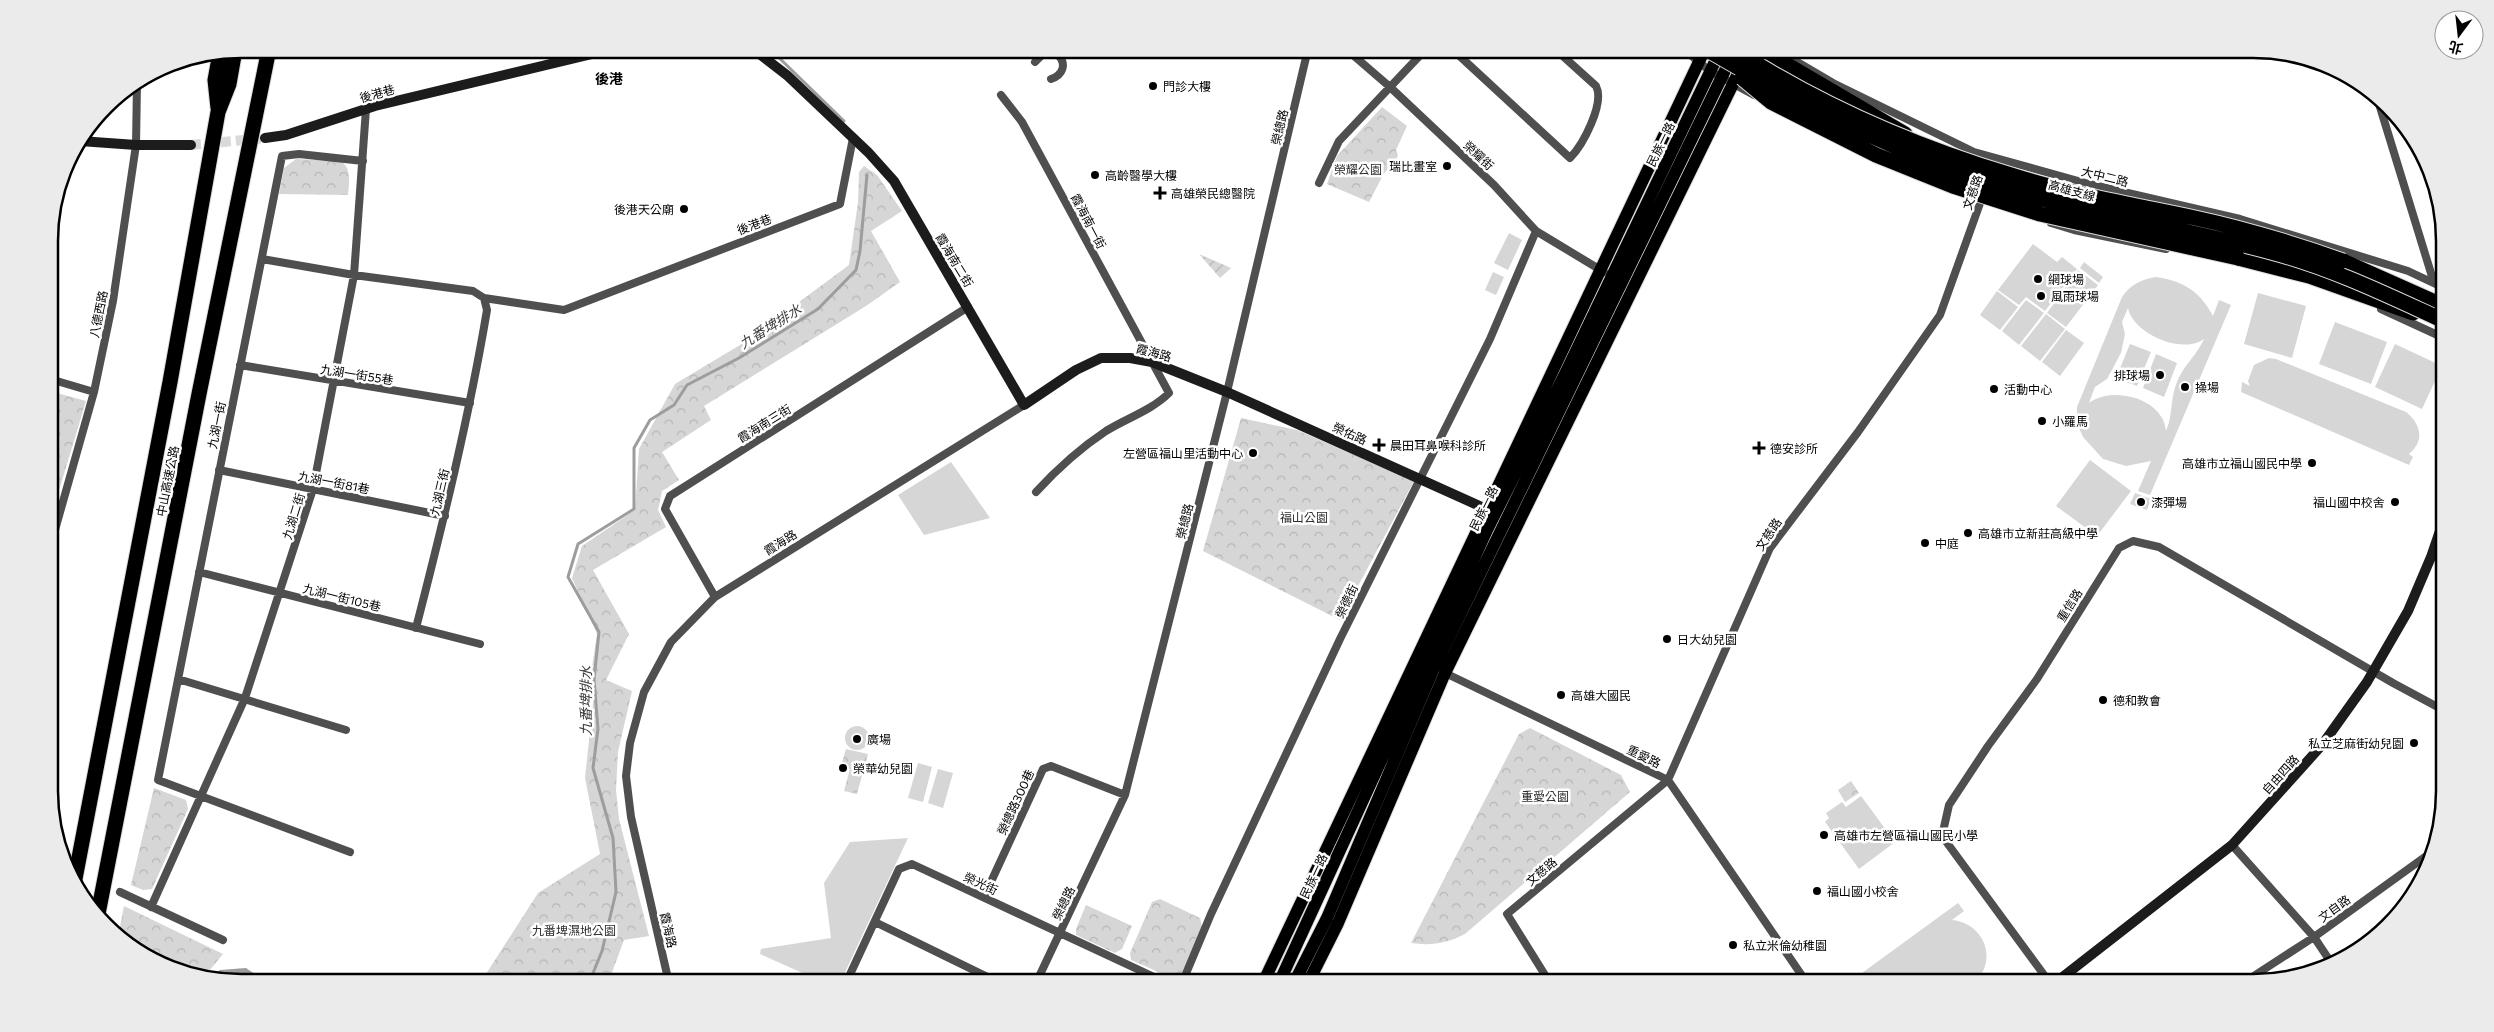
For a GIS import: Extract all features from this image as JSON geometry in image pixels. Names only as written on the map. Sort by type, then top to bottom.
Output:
[{"type":"highway","name":"中山高速公路","points":[[76,872],[168,392],[218,112],[229,84],[234,58]]},
{"type":"highway","name":"中山高速公路","points":[[100,909],[199,394],[268,58]]},
{"type":"highway","points":[[1710,58],[1771,102],[1876,155],[1928,176],[2040,214],[2238,258],[2309,276],[2436,321]]},
{"type":"highway","name":"高雄支線","points":[[1713,58],[1817,111],[1915,156],[2005,188],[2104,214],[2263,250],[2337,272],[2436,321]]},
{"type":"highway","name":"高雄支線","points":[[1748,58],[1845,111],[1917,142],[2011,175],[2105,200],[2197,218],[2277,238],[2344,261],[2436,302]]},
{"type":"highway","points":[[1776,58],[1886,120],[1917,142]]},
{"type":"highway","points":[[218,112],[214,80],[219,59]]},
{"type":"highway","points":[[2344,261],[2413,283],[2436,294]]},
{"type":"main road","name":"民族一路","points":[[1283,974],[1501,516],[1617,279],[1701,58]]},
{"type":"main road","name":"民族一路","points":[[1721,58],[1721,78]]},
{"type":"main road","name":"民族一路","points":[[1268,974],[1430,666],[1617,279],[1731,58]]},
{"type":"main road","name":"民族一路","points":[[1721,78],[1741,58]]},
{"type":"main road","name":"民族一路","points":[[1299,974],[1327,918],[1430,666]]},
{"type":"main road","name":"民族一路","points":[[1312,974],[1338,923],[1430,666]]},
{"type":"street","name":"後港巷","points":[[264,138],[286,135],[366,109],[576,58]]},
{"type":"street","points":[[766,58],[788,76],[852,138]]},
{"type":"street","points":[[1035,62],[1039,58]]},
{"type":"street","points":[[1051,79],[1058,76],[1062,71],[1063,62],[1060,58]]},
{"type":"street","name":"榮總路","points":[[1041,974],[1125,796],[1227,392],[1306,58]]},
{"type":"street","name":"榮耀街","points":[[1357,58],[1390,86],[1494,185],[1536,231],[1617,279]]},
{"type":"street","points":[[1319,183],[1339,140],[1417,58]]},
{"type":"street","points":[[1462,58],[1570,158],[1583,140],[1596,110],[1599,92],[1596,86],[1565,58]]},
{"type":"street","points":[[1707,58],[1721,78],[1816,128],[1980,201],[2074,230],[2242,263],[2336,290],[2420,325],[2436,334]]},
{"type":"street","name":"大中二路","points":[[1790,58],[1832,83],[1974,152],[2081,182],[2240,219],[2330,245],[2408,271],[2434,283]]},
{"type":"street","name":"八德西路","points":[[58,519],[94,392],[113,301],[136,145],[137,89]]},
{"type":"street","name":"霞海南一街","points":[[1001,95],[1022,122],[1169,393],[1158,402],[1106,431],[1067,459],[1036,492]]},
{"type":"street","name":"九湖二街","points":[[151,907],[245,698],[313,489],[354,275],[366,109]]},
{"type":"street","points":[[2381,109],[2434,283]]},
{"type":"street","name":"後港巷","points":[[262,259],[354,275],[473,291],[484,298],[564,310],[840,204],[852,138]]},
{"type":"street","name":"霞海南二街","points":[[852,138],[894,182],[1024,405]]},
{"type":"street","points":[[87,141],[136,145],[191,145]]},
{"type":"street","name":"九湖一街","points":[[202,797],[158,780],[218,470],[282,156],[299,154],[363,161]]},
{"type":"street","name":"文慈路","points":[[1544,974],[1507,914],[1668,780],[1770,548],[1858,432],[1940,315],[1995,158]]},
{"type":"street","points":[[1929,177],[2316,274],[2375,294],[2436,321]]},
{"type":"street","name":"榮德街","points":[[1186,974],[1211,914],[1340,639],[1490,339],[1536,231]]},
{"type":"street","name":"九湖三街","points":[[416,628],[445,516],[470,403],[487,310],[484,298]]},
{"type":"street","name":"霞海南三街","points":[[716,597],[665,509],[670,496],[968,306]]},
{"type":"street","name":"霞海路","points":[[667,974],[631,817],[627,795],[627,768],[636,719],[644,692],[671,642],[716,597],[1024,405],[1076,370],[1101,358],[1130,358],[1152,362],[1227,392]]},
{"type":"street","name":"九湖一街55巷","points":[[240,365],[470,403]]},
{"type":"street","points":[[58,381],[94,392]]},
{"type":"street","name":"榮佑路","points":[[1227,392],[1501,516]]},
{"type":"street","name":"九湖一街81巷","points":[[218,470],[445,516]]},
{"type":"street","name":"重信路","points":[[2043,974],[1942,836],[1949,805],[1988,746],[2037,679],[2119,548],[2133,541],[2159,547],[2373,672],[2436,705]]},
{"type":"street","name":"自由四路","points":[[2067,974],[2232,845],[2322,745],[2373,672],[2408,611],[2436,544]]},
{"type":"street","name":"九湖一街105巷","points":[[199,572],[480,644]]},
{"type":"street","name":"重愛路","points":[[1430,666],[1668,780],[1801,974]]},
{"type":"street","points":[[178,679],[346,730]]},
{"type":"street","name":"榮總路300巷","points":[[984,897],[1043,770],[1051,766],[1125,796]]},
{"type":"street","points":[[202,797],[350,852]]},
{"type":"street","points":[[2232,845],[2314,937],[2328,959]]},
{"type":"street","name":"文自路","points":[[2257,974],[2314,937],[2424,857]]},
{"type":"street","name":"榮光街","points":[[850,974],[899,868],[912,864],[1062,932],[1148,974]]},
{"type":"street","points":[[120,892],[223,940]]},
{"type":"street","points":[[875,922],[982,974]]},
{"type":"green space","name":"榮耀公園","points":[[1382,107],[1407,126],[1396,150],[1398,156],[1383,175],[1369,202],[1327,184],[1337,156]]},
{"type":"green space","points":[[296,159],[341,161],[348,172],[348,195],[279,194],[284,168]]},
{"type":"green space","name":"九番埤濕地公園","points":[[864,166],[877,175],[902,211],[871,231],[900,282],[866,306],[704,406],[711,420],[662,452],[679,480],[662,491],[658,510],[666,527],[593,570],[629,634],[606,680],[632,691],[618,752],[616,790],[619,819],[649,936],[624,940],[611,974],[486,974],[538,893],[600,854],[585,778],[593,703],[592,667],[597,634],[572,578],[582,546],[635,510],[639,449],[675,384],[745,342],[849,265],[858,202],[859,172]]},
{"type":"green space","points":[[1509,233],[1522,240],[1508,270],[1494,263]]},
{"type":"green space","name":"網球場","points":[[2033,244],[2057,262],[2062,257],[2077,269],[2045,311],[2026,297],[2019,305],[1998,290]]},
{"type":"green space","points":[[1199,254],[1231,268],[1220,278]]},
{"type":"green space","points":[[2084,262],[2103,277],[2099,283],[2080,268]]},
{"type":"green space","points":[[2078,270],[2098,285],[2066,327],[2047,313]]},
{"type":"green space","points":[[1493,272],[1504,277],[1496,295],[1485,290]]},
{"type":"green space","name":"操場","points":[[2156,277],[2174,281],[2190,289],[2208,307],[2213,316],[2219,300],[2231,305],[2150,495],[2138,491],[2151,461],[2126,466],[2103,459],[2083,437],[2077,423],[2077,407],[2122,297],[2133,286]],"holes":[[[2128,308],[2139,326],[2149,333],[2172,343],[2184,345],[2204,339],[2177,382],[2166,431],[2163,420],[2156,411],[2147,403],[2136,398],[2111,395],[2089,403],[2095,387],[2107,379],[2121,353],[2125,334],[2122,322]]]},
{"type":"green space","points":[[1997,291],[2018,307],[2000,330],[1980,315]]},
{"type":"green space","points":[[2258,293],[2306,306],[2292,358],[2244,344]]},
{"type":"green space","points":[[2026,300],[2044,313],[2019,345],[2002,331]]},
{"type":"green space","points":[[2046,314],[2065,329],[2040,361],[2021,346]]},
{"type":"green space","points":[[2335,322],[2387,342],[2371,384],[2319,364]]},
{"type":"green space","points":[[2066,330],[2084,343],[2060,376],[2042,362]]},
{"type":"green space","name":"排球場","points":[[2130,344],[2151,352],[2137,386],[2116,378]]},
{"type":"green space","points":[[2395,344],[2436,363],[2436,379],[2422,409],[2375,387]]},
{"type":"green space","name":"排球場","points":[[2156,354],[2177,363],[2164,397],[2143,388]]},
{"type":"green space","points":[[2269,358],[2276,359],[2406,412],[2415,422],[2419,433],[2417,444],[2409,454],[2413,457],[2409,465],[2241,392],[2242,382],[2250,386],[2248,381],[2254,365]]},
{"type":"green space","points":[[58,393],[86,401],[58,494]]},
{"type":"green space","name":"福山公園","points":[[1241,418],[1297,430],[1414,481],[1340,620],[1203,551]]},
{"type":"green space","points":[[2090,460],[2131,491],[2097,536],[2056,506]]},
{"type":"green space","points":[[951,462],[990,518],[924,535],[898,495]]},
{"type":"green space","name":"漆彈場","points":[[2135,493],[2151,499],[2147,510],[2130,504]]},
{"type":"green space","name":"廣場","points":[[857,726],[862,727],[868,733],[868,743],[862,749],[857,750],[852,749],[846,743],[845,738],[846,733],[852,727]]},
{"type":"green space","name":"重愛公園","points":[[1530,728],[1621,775],[1630,792],[1465,934],[1439,943],[1411,943],[1519,734]]},
{"type":"green space","points":[[846,749],[868,754],[857,794],[844,791],[850,769],[841,766]]},
{"type":"green space","points":[[918,763],[932,767],[923,802],[908,798]]},
{"type":"green space","points":[[938,769],[953,773],[943,808],[928,803]]},
{"type":"green space","points":[[1851,781],[1859,793],[1845,802],[1838,790]]},
{"type":"green space","points":[[154,788],[186,800],[188,809],[152,889],[143,890],[131,885]]},
{"type":"green space","points":[[1861,796],[1895,842],[1859,869],[1825,822],[1829,818],[1826,813],[1842,802],[1846,807]]},
{"type":"green space","points":[[908,838],[844,974],[805,974],[760,954],[761,949],[831,938],[824,883],[850,842]]},
{"type":"green space","points":[[1160,899],[1200,918],[1202,927],[1181,974],[1163,974],[1131,960],[1130,953],[1152,902]]},
{"type":"green space","points":[[1958,903],[1964,911],[1952,920],[1972,928],[1980,935],[1984,944],[1986,964],[1982,974],[1861,974]]},
{"type":"green space","points":[[1086,905],[1132,926],[1122,949],[1115,953],[1076,935],[1076,929]]},
{"type":"green space","points":[[124,906],[223,954],[208,972],[205,971],[182,965],[160,956],[139,944],[120,929]]},
{"type":"water","points":[[246,968],[255,974],[217,973],[220,970]]},
{"type":"waterway","name":"九番埤排水","points":[[779,58],[844,121]]},
{"type":"waterway","name":"九番埤排水","points":[[593,974],[602,951],[616,892],[613,838],[593,768],[598,729],[594,679],[599,632],[568,577],[578,544],[634,509],[634,448],[650,420],[674,405],[687,385],[739,358],[818,309],[856,270],[860,251],[867,175]]},
{"type":"tunnel","points":[[191,145],[265,138]]},
{"type":"place","name":"門診大樓","points":[[1153,86]]},
{"type":"place","name":"瑞比畫室","points":[[1447,166]]},
{"type":"place","name":"高齡醫學大樓","points":[[1095,175]]},
{"type":"place","name":"高雄榮民總醫院","points":[[1160,193]]},
{"type":"place","name":"後港天公廟","points":[[684,209]]},
{"type":"place","name":"網球場","points":[[2038,279]]},
{"type":"place","name":"風雨球場","points":[[2041,296]]},
{"type":"place","name":"排球場","points":[[2160,375]]},
{"type":"place","name":"操場","points":[[2185,387]]},
{"type":"place","name":"活動中心","points":[[1994,389]]},
{"type":"place","name":"小羅馬","points":[[2042,421]]},
{"type":"place","name":"晨田耳鼻喉科診所","points":[[1379,445]]},
{"type":"place","name":"德安診所","points":[[1759,448]]},
{"type":"place","name":"左營區福山里活動中心","points":[[1253,453]]},
{"type":"place","name":"高雄市立福山國民中學","points":[[2312,463]]},
{"type":"place","name":"漆彈場","points":[[2141,502]]},
{"type":"place","name":"福山國中校舍","points":[[2395,502]]},
{"type":"place","name":"高雄市立新莊高級中學","points":[[1968,533]]},
{"type":"place","name":"中庭","points":[[1925,543]]},
{"type":"place","name":"日大幼兒園","points":[[1667,639]]},
{"type":"place","name":"高雄大國民","points":[[1561,695]]},
{"type":"place","name":"德和教會","points":[[2103,700]]},
{"type":"place","name":"廣場","points":[[857,739]]},
{"type":"place","name":"私立芝麻街幼兒園","points":[[2414,743]]},
{"type":"place","name":"榮華幼兒園","points":[[843,768]]},
{"type":"place","name":"高雄市左營區福山國民小學","points":[[1824,835]]},
{"type":"place","name":"福山國小校舍","points":[[1817,891]]},
{"type":"place","name":"私立米倫幼稚園","points":[[1733,945]]},
{"type":"district","name":"後港","points":[[609,78]]}]
